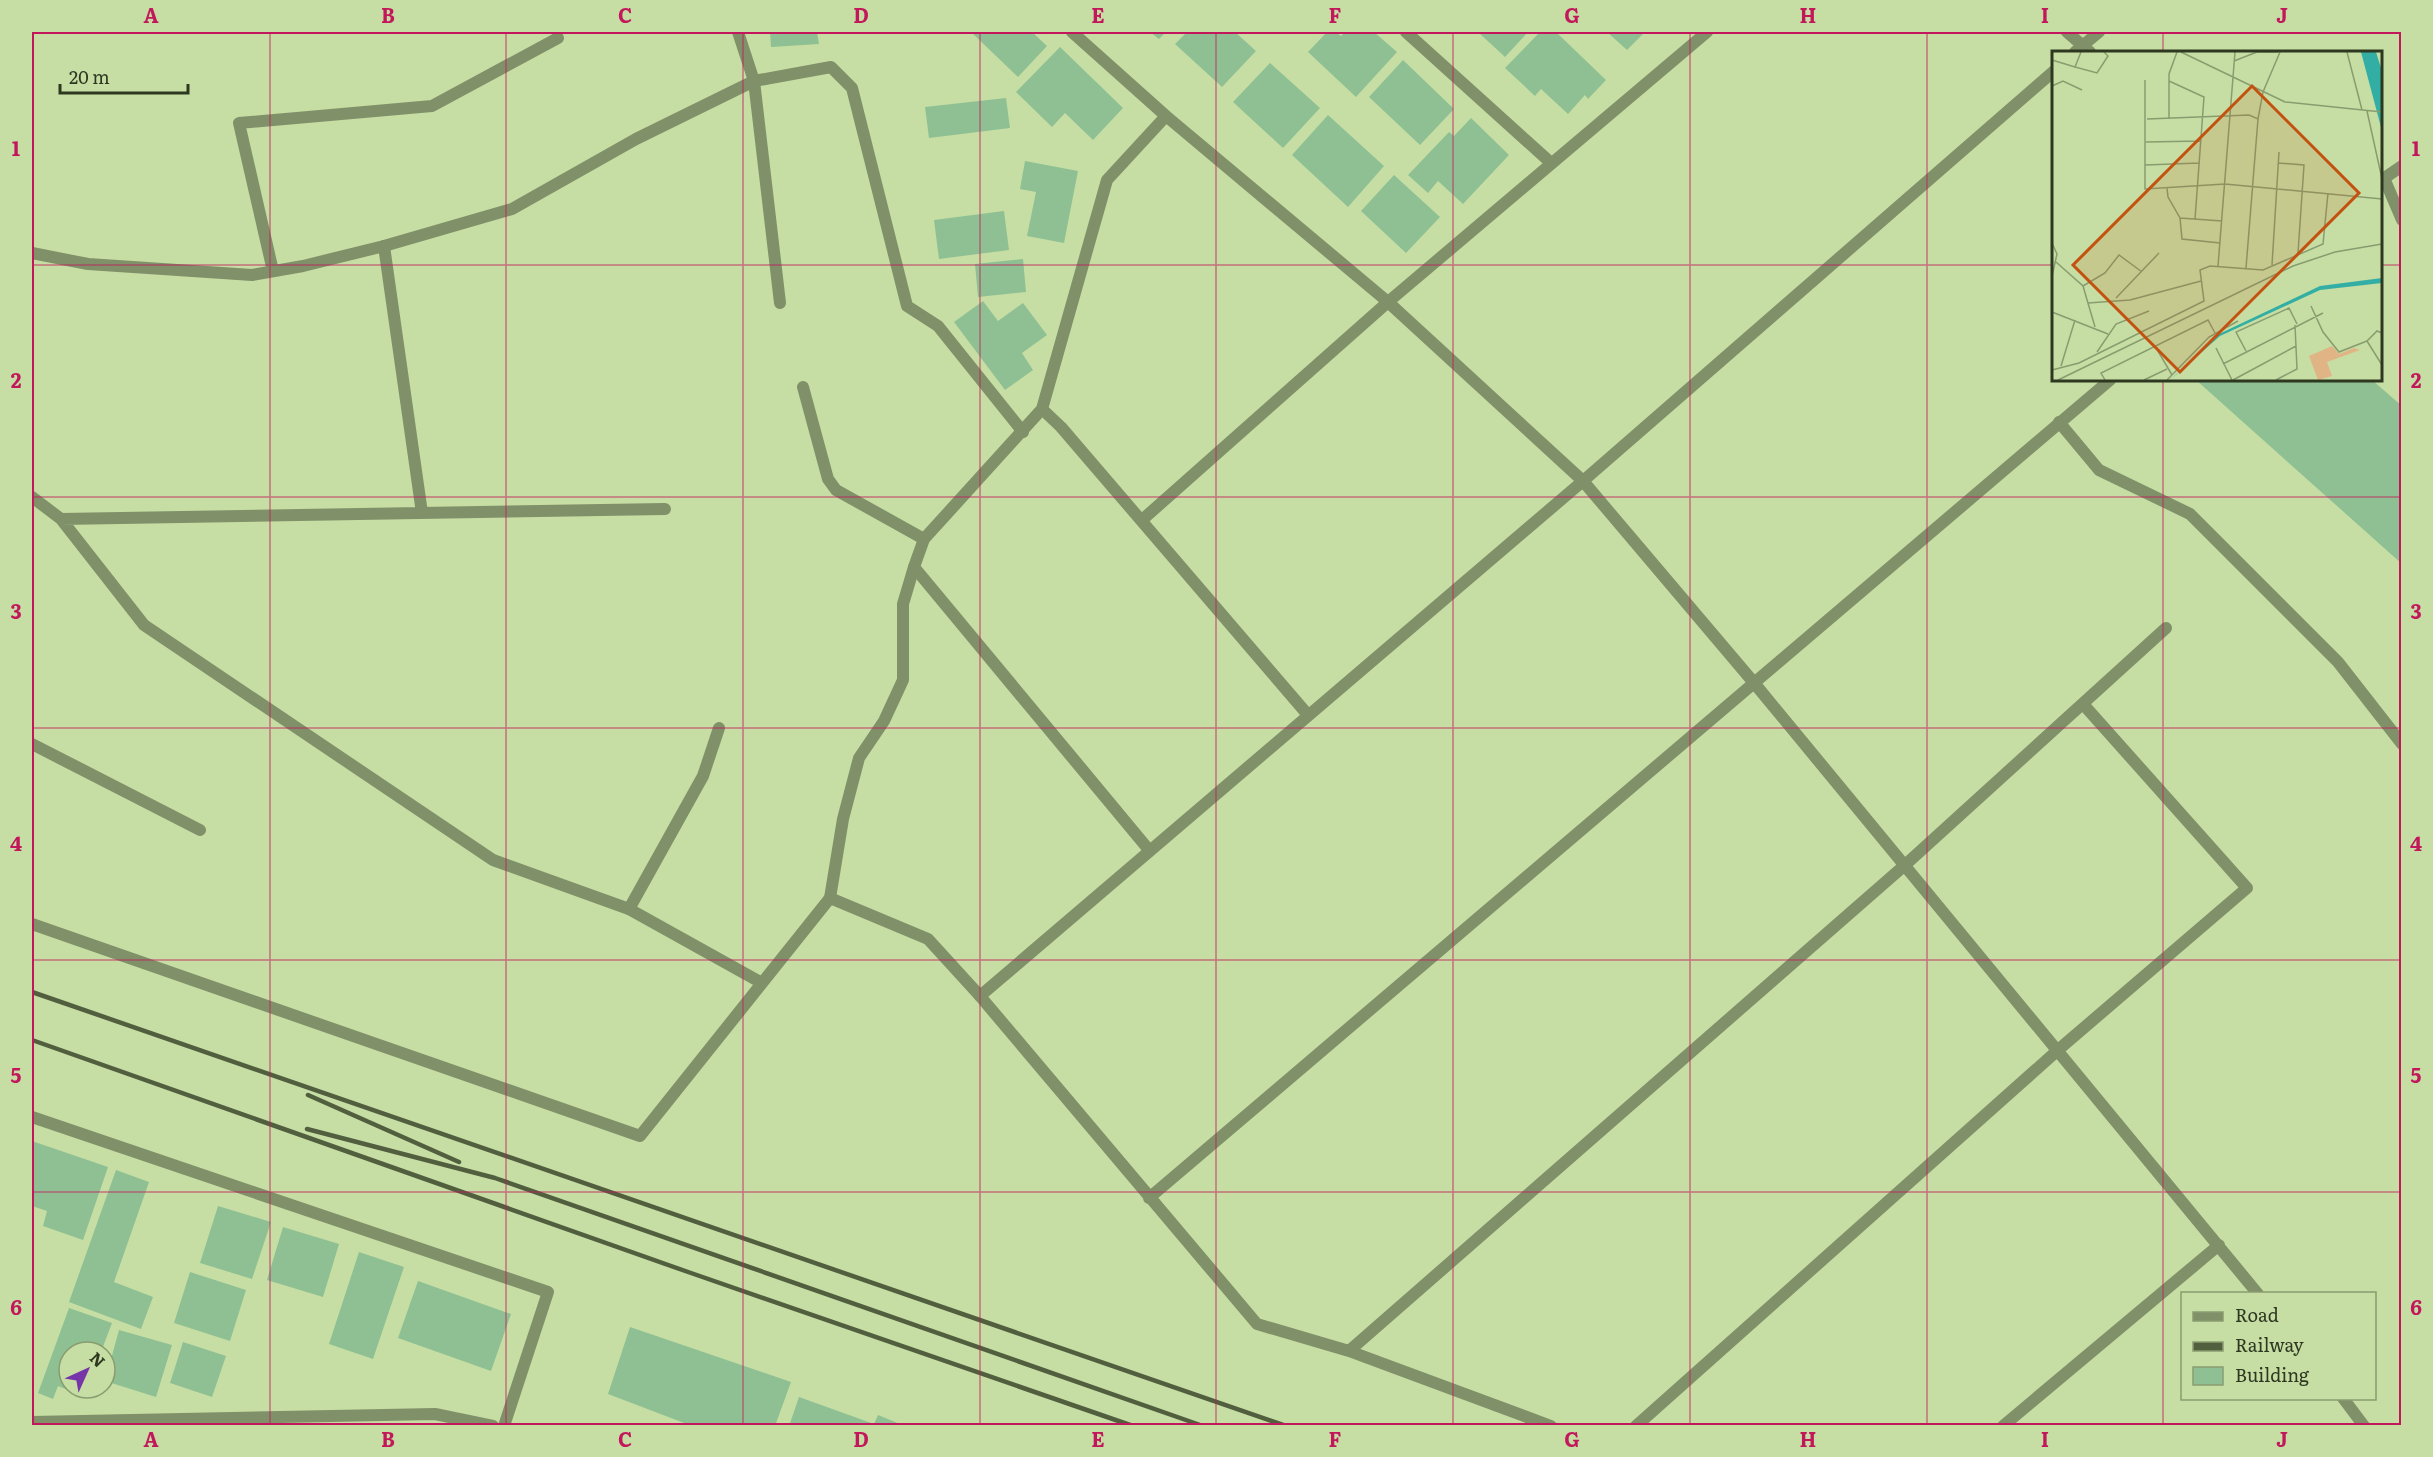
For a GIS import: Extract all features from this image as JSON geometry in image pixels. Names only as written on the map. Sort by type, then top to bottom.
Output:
[{"type":"street","points":[[738,32],[754,81],[780,303]]},
{"type":"street","points":[[1072,32],[1166,116],[1388,302],[1583,481],[1755,684],[2257,1292]]},
{"type":"street","points":[[1406,32],[1550,162]]},
{"type":"street","points":[[1142,520],[1550,162],[1707,32]]},
{"type":"street","points":[[2067,32],[2083,50],[2099,32]]},
{"type":"street","points":[[273,271],[238,123],[432,106],[558,38]]},
{"type":"street","points":[[32,253],[88,264],[165,271],[252,275],[384,246],[512,209],[636,139],[754,81],[831,67],[852,88],[907,306],[938,326],[1023,432]]},
{"type":"street","points":[[980,996],[1583,481],[2052,73]]},
{"type":"street","points":[[32,924],[640,1136],[830,898],[843,819],[860,759],[884,721],[903,680],[903,604],[924,539],[1042,409],[1107,180],[1166,116]]},
{"type":"street","points":[[2402,166],[2382,179],[2402,220]]},
{"type":"street","points":[[384,246],[422,513]]},
{"type":"street","points":[[1149,1198],[2109,381]]},
{"type":"street","points":[[803,387],[828,479],[836,490],[924,539]]},
{"type":"street","points":[[1042,409],[1061,427],[1142,520],[1308,715]]},
{"type":"street","points":[[2059,422],[2099,470],[2190,514],[2338,662],[2402,744]]},
{"type":"street","points":[[32,496],[62,519],[144,625],[493,860],[629,909],[762,983]]},
{"type":"street","points":[[62,519],[665,509]]},
{"type":"street","points":[[914,567],[1149,850]]},
{"type":"street","points":[[1349,1351],[1905,865],[2166,628]]},
{"type":"street","points":[[1635,1425],[2058,1050],[2247,888],[2083,704]]},
{"type":"street","points":[[629,909],[704,776],[720,728]]},
{"type":"street","points":[[32,744],[200,830]]},
{"type":"street","points":[[830,898],[928,939],[980,996],[1257,1324],[1349,1351],[1551,1425]]},
{"type":"street","points":[[32,1117],[548,1292],[504,1425]]},
{"type":"street","points":[[2003,1425],[2219,1245]]},
{"type":"street","points":[[2345,1400],[2364,1425]]},
{"type":"street","points":[[32,1422],[435,1414],[493,1425]]},
{"type":"building","points":[[770,32],[817,32],[819,44],[771,47]]},
{"type":"building","points":[[971,32],[1032,32],[1047,46],[1018,77]]},
{"type":"building","points":[[1150,32],[1166,32],[1159,39]]},
{"type":"building","points":[[1187,32],[1235,32],[1256,51],[1222,87],[1175,44]]},
{"type":"building","points":[[1327,32],[1336,32],[1341,36],[1345,32],[1374,32],[1397,52],[1356,97],[1308,52]]},
{"type":"building","points":[[1478,32],[1528,32],[1505,57]]},
{"type":"building","points":[[1540,32],[1556,32],[1606,80],[1588,99],[1585,95],[1568,114],[1541,89],[1535,96],[1505,68]]},
{"type":"building","points":[[1607,32],[1645,32],[1627,50]]},
{"type":"building","points":[[1060,47],[1123,108],[1093,140],[1065,113],[1052,127],[1016,92]]},
{"type":"building","points":[[1403,60],[1454,109],[1420,145],[1369,97]]},
{"type":"building","points":[[1270,63],[1320,108],[1283,148],[1233,102]]},
{"type":"building","points":[[1006,98],[1010,128],[929,138],[925,107]]},
{"type":"building","points":[[1328,115],[1384,166],[1348,207],[1292,155]]},
{"type":"building","points":[[1471,118],[1509,155],[1463,204],[1438,181],[1428,193],[1408,175],[1449,132],[1454,136]]},
{"type":"building","points":[[1025,161],[1078,171],[1064,243],[1027,236],[1036,192],[1020,189]]},
{"type":"building","points":[[1394,175],[1440,217],[1406,253],[1361,211]]},
{"type":"building","points":[[1004,211],[1009,250],[939,259],[934,220]]},
{"type":"building","points":[[1023,259],[1026,292],[978,297],[975,264]]},
{"type":"building","points":[[983,301],[998,321],[1023,303],[1047,335],[1022,353],[1033,370],[1005,390],[954,322]]},
{"type":"building","points":[[2197,381],[2373,381],[2402,406],[2402,564]]},
{"type":"building","points":[[32,1141],[108,1167],[83,1240],[43,1226],[47,1211],[32,1206]]},
{"type":"building","points":[[116,1170],[149,1182],[114,1282],[153,1297],[141,1329],[69,1302]]},
{"type":"building","points":[[218,1206],[271,1222],[252,1279],[200,1263]]},
{"type":"building","points":[[283,1227],[339,1244],[323,1297],[267,1280]]},
{"type":"building","points":[[359,1252],[404,1267],[373,1359],[329,1344]]},
{"type":"building","points":[[190,1272],[246,1290],[230,1341],[174,1323]]},
{"type":"building","points":[[418,1281],[511,1314],[491,1371],[398,1338]]},
{"type":"building","points":[[69,1308],[112,1323],[106,1340],[57,1340]]},
{"type":"building","points":[[630,1327],[791,1382],[775,1426],[692,1426],[608,1394]]},
{"type":"building","points":[[119,1330],[172,1345],[156,1397],[117,1385],[116,1340]]},
{"type":"building","points":[[57,1341],[57,1389],[53,1399],[38,1393]]},
{"type":"building","points":[[183,1342],[226,1356],[212,1397],[170,1383]]},
{"type":"building","points":[[799,1397],[874,1424],[878,1415],[905,1426],[789,1426]]},
{"type":"railway","points":[[32,992],[1286,1426]]},
{"type":"railway","points":[[32,1040],[691,1273],[1133,1426]]},
{"type":"railway","points":[[308,1095],[459,1162]]},
{"type":"railway","points":[[307,1129],[495,1178],[1203,1426]]}]
